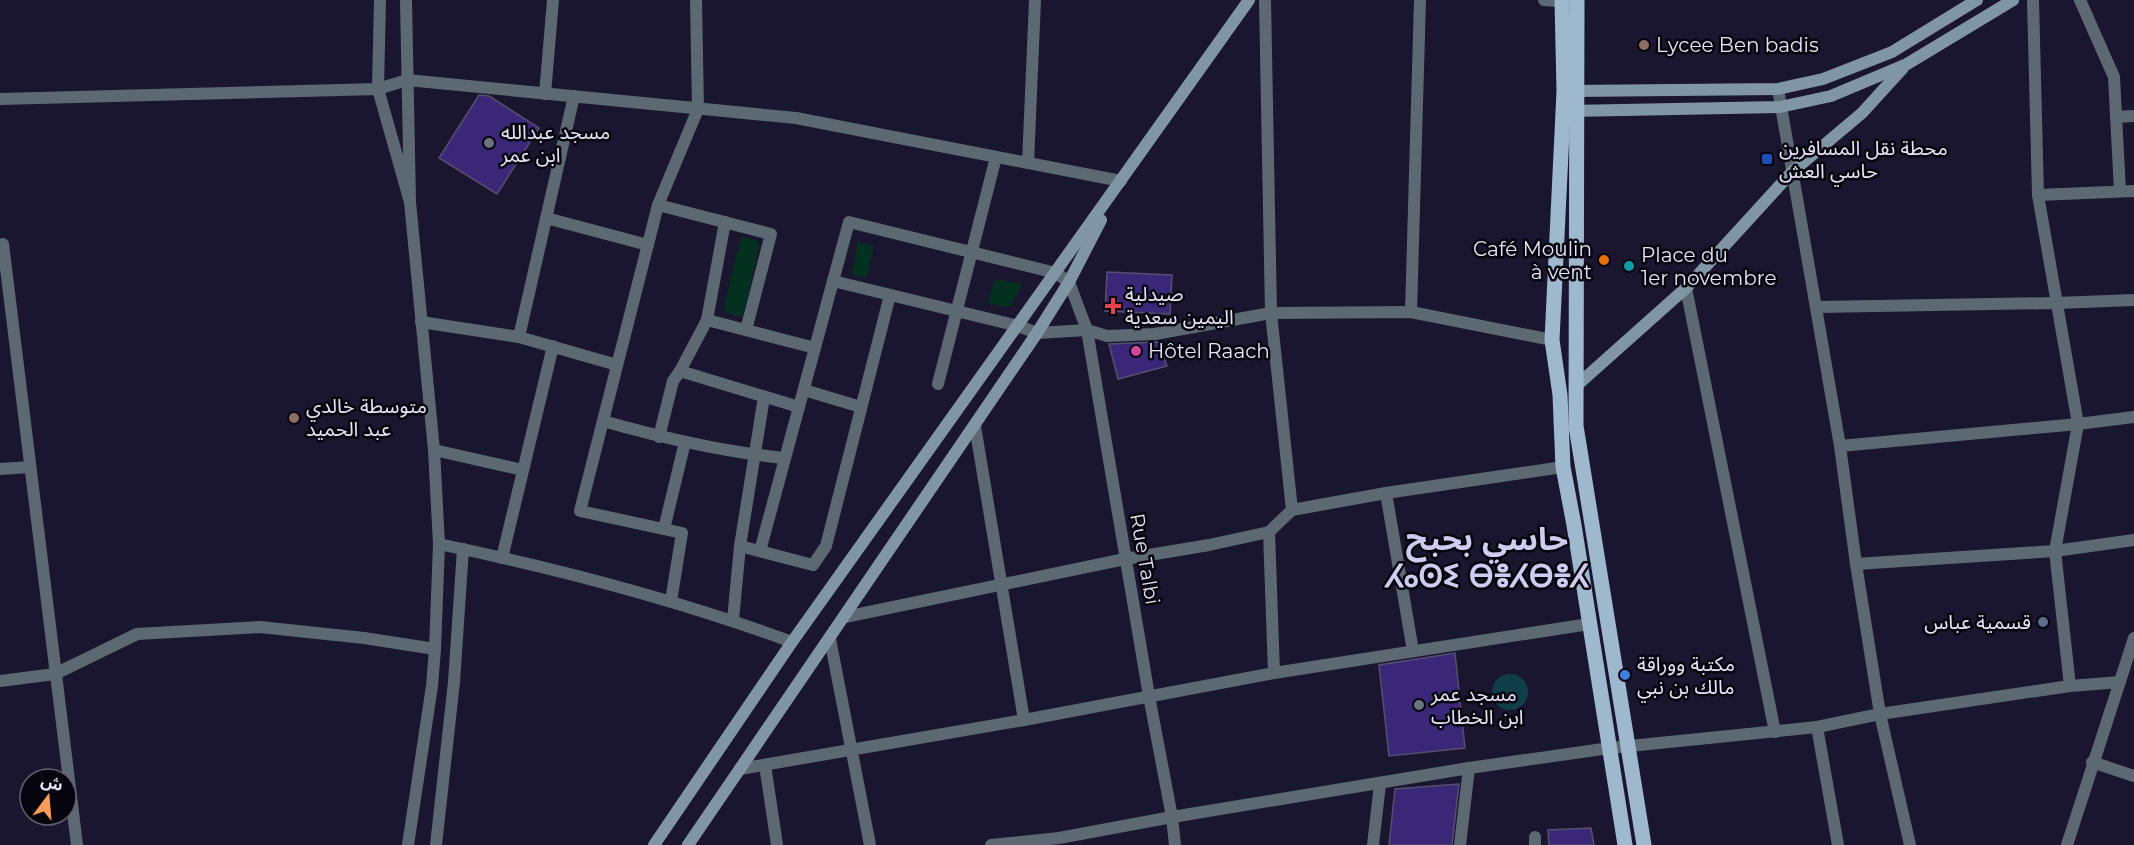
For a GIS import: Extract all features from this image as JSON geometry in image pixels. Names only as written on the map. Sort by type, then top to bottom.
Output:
[{"type":"main road","points":[[1569,1],[1569,111],[1552,340],[1560,395],[1563,467],[1625,845]]},
{"type":"main road","points":[[1569,111],[1576,426],[1630,746],[1644,845]]},
{"type":"street","points":[[380,0],[378,89],[410,202]]},
{"type":"street","points":[[406,0],[410,202],[434,450],[439,544],[435,649],[408,845]]},
{"type":"street","points":[[545,94],[553,0]]},
{"type":"street","points":[[671,601],[682,533],[580,511],[658,205],[698,108],[696,0]]},
{"type":"street","points":[[1028,163],[1035,0]]},
{"type":"street","points":[[654,845],[792,642],[1249,0]]},
{"type":"street","points":[[1265,0],[1271,313],[1292,510]]},
{"type":"street","points":[[1411,312],[1420,0]]},
{"type":"street","points":[[1544,0],[1569,1]]},
{"type":"street","points":[[1570,91],[1778,89],[1823,79],[1892,52],[1977,0]]},
{"type":"street","points":[[1569,111],[1780,107],[1831,96],[1907,64],[2013,0]]},
{"type":"street","points":[[2033,0],[2038,195],[2078,424],[2055,551],[2070,686]]},
{"type":"street","points":[[2080,0],[2114,77],[2120,191]]},
{"type":"street","points":[[1575,387],[1686,288],[1792,172],[1862,113],[1907,64]]},
{"type":"street","points":[[0,99],[378,89],[407,80],[796,118],[1121,181]]},
{"type":"street","points":[[1778,89],[1840,446],[1856,564],[1881,714],[1910,845]]},
{"type":"street","points":[[519,337],[574,96]]},
{"type":"street","points":[[2116,117],[2134,116]]},
{"type":"street","points":[[938,384],[996,157]]},
{"type":"street","points":[[688,845],[1037,333],[1069,282],[1121,181]]},
{"type":"street","points":[[2038,195],[2134,190]]},
{"type":"street","points":[[658,205],[771,234],[747,330]]},
{"type":"street","points":[[546,218],[648,245]]},
{"type":"street","points":[[659,436],[673,381],[707,320],[725,222]]},
{"type":"street","points":[[760,551],[849,222],[1056,273],[1069,282]]},
{"type":"street","points":[[0,244],[3,244],[77,845]]},
{"type":"street","points":[[833,281],[957,310],[1037,333],[1087,330],[1107,336],[1155,334],[1271,313],[1411,312],[1552,340]]},
{"type":"street","name":"Rue Talbi","points":[[1069,282],[1087,330],[1175,845]]},
{"type":"street","points":[[1686,288],[1774,732]]},
{"type":"street","points":[[740,546],[813,565],[826,546],[890,294]]},
{"type":"street","points":[[1817,307],[2134,300]]},
{"type":"street","points":[[707,320],[815,348]]},
{"type":"street","points":[[421,322],[519,337],[617,365]]},
{"type":"street","points":[[502,558],[553,346]]},
{"type":"street","points":[[680,371],[799,406]]},
{"type":"street","points":[[804,390],[861,407]]},
{"type":"street","points":[[733,620],[740,546],[765,397]]},
{"type":"street","points":[[1840,446],[2134,417]]},
{"type":"street","points":[[603,421],[685,442],[754,455],[785,458]]},
{"type":"street","points":[[975,426],[1024,720]]},
{"type":"street","points":[[664,529],[685,442]]},
{"type":"street","points":[[434,450],[523,470]]},
{"type":"street","points":[[0,469],[30,467]]},
{"type":"street","points":[[845,617],[1125,559],[1209,546],[1269,532],[1292,510],[1386,493],[1563,467]]},
{"type":"street","points":[[1386,493],[1413,651]]},
{"type":"street","points":[[1269,532],[1274,673]]},
{"type":"street","points":[[1856,564],[2055,551],[2134,540]]},
{"type":"street","points":[[439,544],[671,601],[733,620],[792,642]]},
{"type":"street","points":[[436,845],[454,682],[463,549]]},
{"type":"street","points":[[740,769],[1024,720],[1274,673],[1589,624]]},
{"type":"street","points":[[0,681],[56,674],[136,634],[260,627],[364,638],[435,649]]},
{"type":"street","points":[[2067,845],[2134,638]]},
{"type":"street","points":[[830,639],[870,845]]},
{"type":"street","points":[[992,845],[1060,842],[1172,817],[1469,768],[1610,748],[1817,727],[1881,714],[2070,686],[2120,682]]},
{"type":"street","points":[[1817,727],[1838,845]]},
{"type":"street","points":[[2092,762],[2134,776]]},
{"type":"street","points":[[765,765],[777,845]]},
{"type":"street","points":[[1460,845],[1469,768]]},
{"type":"street","points":[[1373,845],[1380,784]]},
{"type":"shaded area","points":[[744,237],[758,241],[759,246],[744,312],[740,317],[726,313],[724,308],[740,240]]},
{"type":"shaded area","points":[[858,242],[874,246],[865,277],[852,273]]},
{"type":"shaded area","points":[[995,279],[1022,284],[1011,306],[1004,307],[988,303]]},
{"type":"shaded area","points":[[1510,674],[1522,680],[1528,692],[1522,704],[1510,710],[1498,704],[1492,692],[1498,680]]},
{"type":"building","name":"مسجد عبدالله ابن عمر","points":[[479,95],[489,96],[539,128],[497,194],[439,158]]},
{"type":"building","points":[[1107,272],[1172,275],[1170,314],[1105,311]]},
{"type":"building","name":"Hôtel Raach","points":[[1158,342],[1167,366],[1118,379],[1109,344]]},
{"type":"building","points":[[1455,653],[1465,748],[1389,756],[1379,665]]},
{"type":"building","points":[[1459,784],[1452,845],[1389,845],[1395,789]]},
{"type":"building","points":[[1591,828],[1594,845],[1549,845],[1548,830]]},
{"type":"place","name":"Lycee Ben badis","points":[[1644,45]]},
{"type":"place","name":"مسجد عبدالله ابن عمر","points":[[489,143]]},
{"type":"place","name":"محطة نقل المسافرين حاسي العش","points":[[1767,159]]},
{"type":"place","name":"Café Moulin à vent","points":[[1604,260]]},
{"type":"place","name":"Place du 1er novembre","points":[[1629,266]]},
{"type":"place","name":"صيدلية اليمين سعدية","points":[[1113,306]]},
{"type":"place","name":"Hôtel Raach","points":[[1136,351]]},
{"type":"place","name":"متوسطة خالدي عبد الحميد","points":[[294,418]]},
{"type":"place","name":"قسمية عباس","points":[[2043,622]]},
{"type":"place","name":"مكتبة ووراقة مالك بن نبي","points":[[1625,675]]},
{"type":"place","name":"مسجد عمر ابن الخطاب","points":[[1419,705]]},
{"type":"district","name":"حاسي بحبح ⵃⴰⵙⵉ ⴱⴻⵃⴱⴻⵃ","points":[[1487,556]]}]
